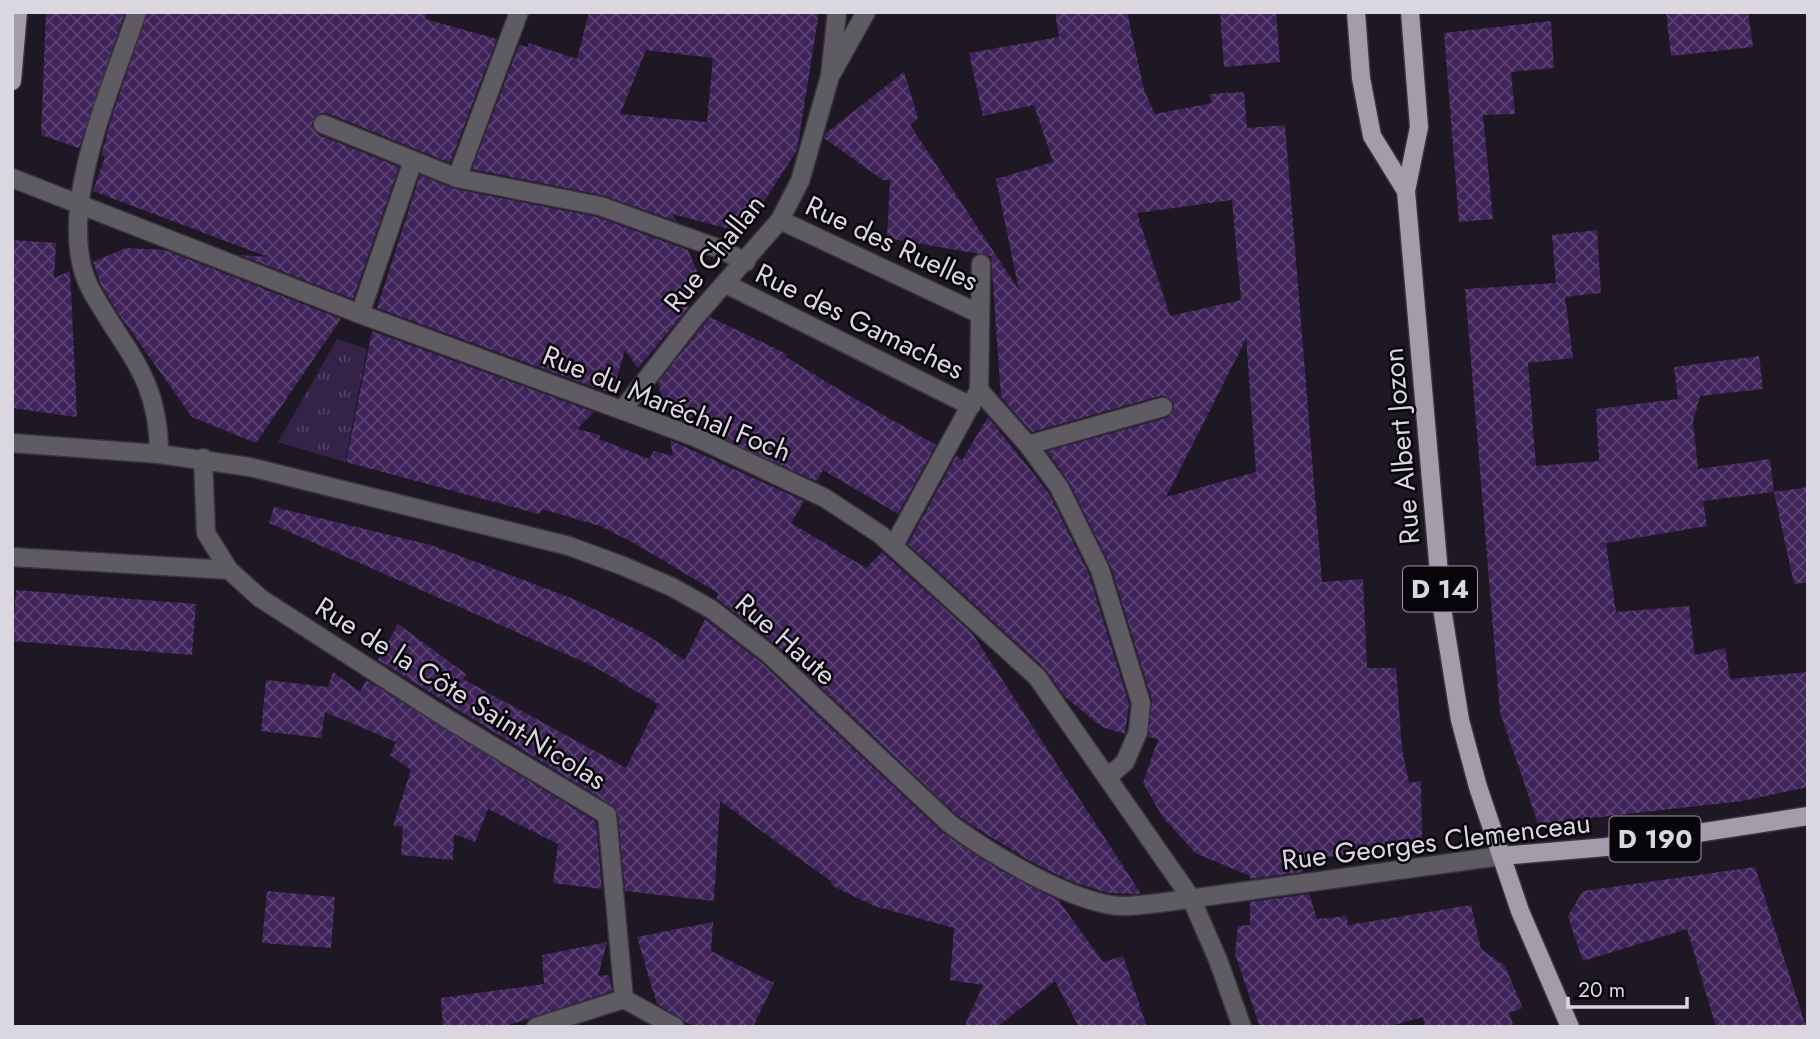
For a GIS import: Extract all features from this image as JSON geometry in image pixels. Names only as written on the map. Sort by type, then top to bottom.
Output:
[{"type":"main road","points":[[12,81],[18,12]]},
{"type":"main road","name":"Rue Albert Jozon","points":[[1356,12],[1361,78],[1373,136],[1406,191]]},
{"type":"main road","name":"Rue Albert Jozon","points":[[1410,12],[1419,127],[1406,191],[1448,659],[1467,750],[1501,856]]},
{"type":"main road","name":"Rue Georges Clemenceau","points":[[1501,856],[1606,847],[1808,816]]},
{"type":"main road","name":"D 14","points":[[1501,856],[1520,911],[1570,1027]]},
{"type":"street","points":[[137,12],[84,172],[78,233],[85,276],[120,332],[154,401],[159,454]]},
{"type":"street","points":[[457,178],[519,12]]},
{"type":"street","name":"Rue Challan","points":[[623,409],[696,316],[780,220],[800,181],[830,76],[837,12]]},
{"type":"street","name":"Rue Challan","points":[[830,76],[866,12]]},
{"type":"street","points":[[323,124],[457,178],[600,206],[720,249],[746,262]]},
{"type":"street","points":[[360,314],[413,161]]},
{"type":"street","name":"Rue du Maréchal Foch","points":[[12,178],[360,314],[623,409],[771,471],[825,498],[894,545],[1037,677],[1191,898]]},
{"type":"street","name":"Rue des Ruelles","points":[[780,220],[980,314]]},
{"type":"street","name":"Rue des Ruelles","points":[[894,545],[975,398],[981,264]]},
{"type":"street","name":"Rue des Gamaches","points":[[726,284],[975,398]]},
{"type":"street","points":[[975,398],[1028,444],[1059,487],[1100,570],[1141,703],[1138,732],[1125,762],[1107,778]]},
{"type":"street","points":[[1028,444],[1163,407]]},
{"type":"street","name":"Rue Haute","points":[[12,443],[204,458],[302,479],[569,546],[672,587],[711,609],[768,654],[950,824],[975,843],[1086,898],[1107,905],[1130,906],[1191,898]]},
{"type":"street","points":[[204,458],[206,533],[229,570]]},
{"type":"street","points":[[12,557],[229,570]]},
{"type":"street","name":"Rue de la Côte Saint-Nicolas","points":[[229,570],[260,598],[443,716],[607,815],[624,999]]},
{"type":"street","name":"Rue Georges Clemenceau","points":[[1191,898],[1501,856]]},
{"type":"street","points":[[1191,898],[1218,960],[1242,1027]]},
{"type":"street","points":[[536,1027],[624,999],[675,1027]]},
{"type":"green space","points":[[337,339],[367,349],[345,462],[278,442]]},
{"type":"building","points":[[46,12],[125,12],[79,148],[41,135]]},
{"type":"building","points":[[148,12],[427,12],[425,19],[497,39],[450,163],[327,113],[321,113],[313,119],[312,126],[319,135],[399,167],[353,299],[240,255],[268,257],[93,191],[105,157],[101,156],[112,116]]},
{"type":"building","points":[[589,12],[819,12],[797,150],[744,233],[673,214],[676,221],[602,195],[472,169],[519,45],[528,47],[529,43],[577,59]],"holes":[[[646,50],[713,58],[707,122],[620,114]]]},
{"type":"building","points":[[1055,12],[1127,12],[1144,90],[1155,114],[1212,103],[1209,94],[1244,92],[1247,128],[1285,125],[1322,582],[1363,579],[1367,668],[1396,668],[1402,749],[1409,783],[1421,781],[1422,843],[1300,861],[1303,872],[1250,879],[1250,876],[1195,853],[1162,816],[1143,783],[1158,739],[1148,737],[1152,700],[1111,567],[1069,482],[1047,451],[1166,418],[1174,410],[1174,403],[1166,396],[1160,396],[1032,432],[1001,397],[991,256],[887,238],[890,180],[883,180],[824,138],[825,134],[904,72],[918,118],[910,125],[1019,290],[996,179],[1053,162],[1034,105],[983,116],[969,53],[1059,37]],"holes":[[[1232,200],[1241,300],[1170,316],[1137,213]],[[1246,338],[1256,472],[1166,497],[1245,341]]]},
{"type":"building","points":[[1220,12],[1276,12],[1280,62],[1224,67]]},
{"type":"building","points":[[1666,12],[1748,12],[1753,47],[1671,56]]},
{"type":"building","points":[[1551,21],[1554,68],[1511,72],[1515,114],[1483,115],[1493,219],[1459,222],[1444,33]]},
{"type":"building","points":[[420,175],[455,189],[597,217],[688,250],[703,285],[684,305],[689,307],[638,368],[625,350],[612,394],[377,308]]},
{"type":"building","points":[[1597,230],[1601,293],[1565,297],[1573,358],[1528,363],[1536,466],[1599,461],[1596,409],[1678,399],[1674,367],[1759,356],[1763,389],[1700,396],[1693,422],[1698,469],[1770,459],[1774,492],[1703,501],[1707,526],[1606,543],[1616,612],[1689,606],[1695,655],[1725,648],[1730,679],[1808,672],[1808,787],[1742,801],[1538,824],[1500,712],[1465,289],[1556,283],[1552,235]]},
{"type":"building","points":[[12,240],[56,243],[54,278],[70,271],[77,417],[12,408]]},
{"type":"building","points":[[126,248],[165,250],[341,319],[256,443],[192,417],[118,313],[101,285],[93,262]]},
{"type":"building","points":[[710,317],[787,354],[786,357],[838,389],[936,445],[898,514],[823,470],[816,481],[672,417],[663,403],[658,382]]},
{"type":"building","points":[[372,331],[594,412],[577,429],[600,435],[599,439],[649,459],[654,451],[673,456],[670,440],[804,501],[791,523],[866,568],[882,552],[972,633],[1141,894],[1108,893],[1070,881],[1030,861],[957,815],[777,646],[716,598],[718,593],[632,542],[600,526],[542,509],[539,514],[346,462]]},
{"type":"building","points":[[988,417],[1049,493],[1089,574],[1129,704],[1125,734],[1102,727],[1065,697],[1045,669],[908,544],[956,456],[962,460]]},
{"type":"building","points":[[1808,487],[1808,582],[1794,584],[1774,492]]},
{"type":"building","points":[[274,507],[431,545],[571,598],[642,632],[685,660],[705,619],[762,663],[943,833],[998,869],[1059,901],[1103,962],[1123,956],[1147,1027],[1079,1027],[1055,981],[997,1027],[964,1027],[983,985],[950,980],[954,928],[874,906],[831,885],[832,882],[720,801],[714,901],[625,891],[618,814],[613,806],[378,660],[398,624],[466,674],[463,679],[626,768],[658,704],[593,666],[269,523]]},
{"type":"building","points":[[16,590],[196,604],[192,655],[12,641]]},
{"type":"building","points":[[333,672],[360,692],[366,680],[596,822],[602,889],[553,883],[558,844],[488,809],[475,842],[454,834],[453,860],[401,855],[403,827],[393,826],[411,770],[390,755],[396,742],[325,712],[321,738],[261,731],[266,680],[328,687]]},
{"type":"building","points":[[1755,867],[1806,1027],[1716,1027],[1687,929],[1583,961],[1568,916],[1583,891]]},
{"type":"building","points":[[267,891],[335,897],[331,948],[262,943]]},
{"type":"building","points":[[1309,894],[1317,919],[1347,916],[1348,925],[1471,905],[1481,949],[1505,966],[1523,1008],[1509,1013],[1514,1027],[1425,1027],[1423,1017],[1387,1027],[1260,1027],[1235,954],[1238,926],[1250,925],[1250,902]]},
{"type":"building","points":[[713,922],[711,951],[774,983],[753,1027],[694,1027],[657,1004],[637,937]]},
{"type":"building","points":[[607,942],[598,976],[609,975],[612,991],[503,1027],[443,1027],[441,998],[544,984],[542,955]]}]
